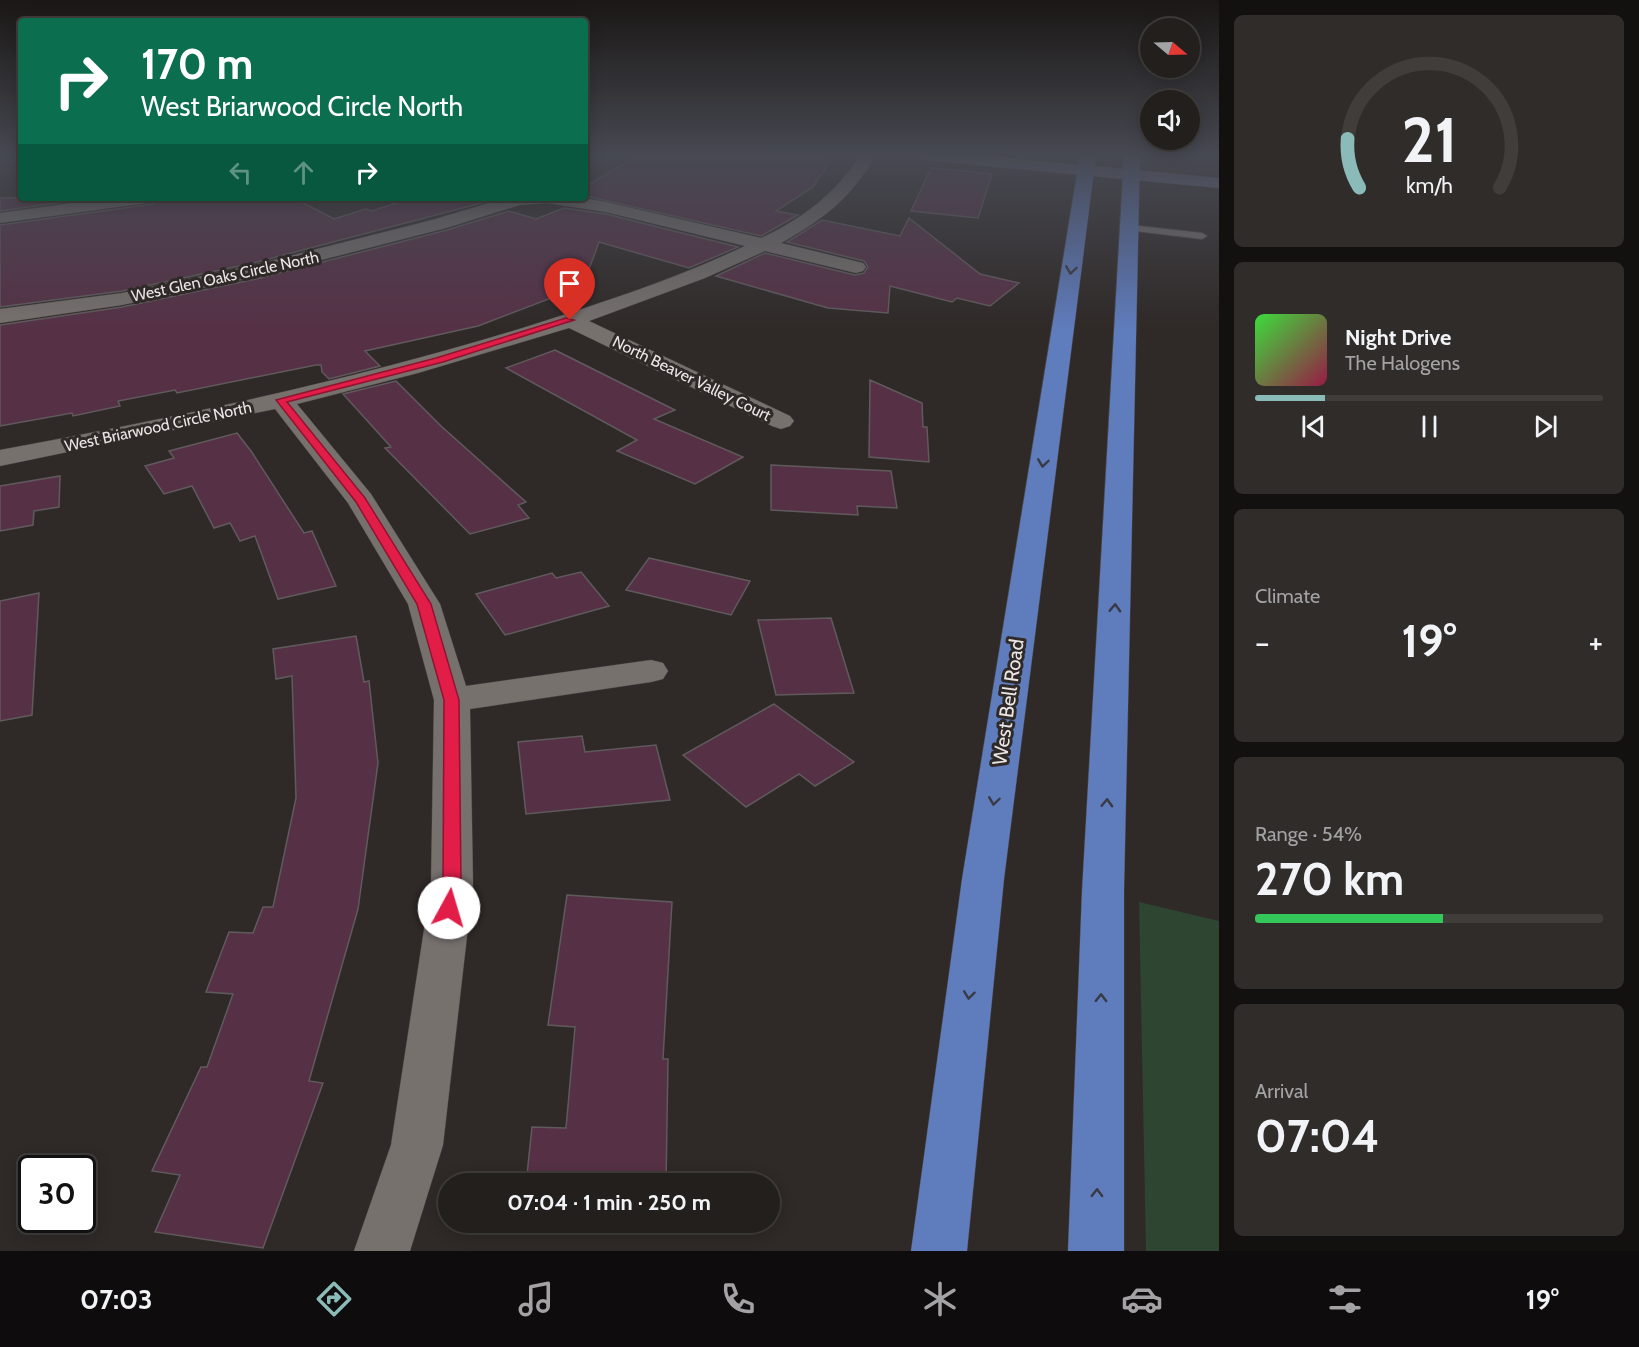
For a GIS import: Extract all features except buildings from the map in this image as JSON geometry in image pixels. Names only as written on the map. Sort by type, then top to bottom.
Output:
[{"type":"main road","name":"West Bell Road","points":[[939,1251],[983,879],[1080,213]]},
{"type":"main road","points":[[1096,1251],[1103,891],[1130,213]]},
{"type":"street","points":[[0,218],[34,213]]},
{"type":"street","name":"West Glen Oaks Circle North","points":[[0,316],[122,299],[255,271],[474,213]]},
{"type":"street","name":"West Glen Oaks Circle North","points":[[634,213],[856,267]]},
{"type":"street","name":"West Briarwood Circle North","points":[[0,458],[128,434],[281,400],[439,360],[570,320],[673,283],[764,243],[813,213]]},
{"type":"street","name":"North Beaver Valley Court","points":[[570,320],[781,422]]},
{"type":"street","points":[[281,400],[361,500],[424,604],[452,700],[452,884],[417,1145],[382,1251]]},
{"type":"street","points":[[452,700],[651,670]]},
{"type":"lane","points":[[1130,228],[1202,236]]},
{"type":"green space","points":[[1139,902],[1219,921],[1219,1251],[1146,1251]]},
{"type":"route","points":[[449,908],[452,884],[452,700],[424,604],[361,500],[281,400],[439,360],[570,320]]}]
